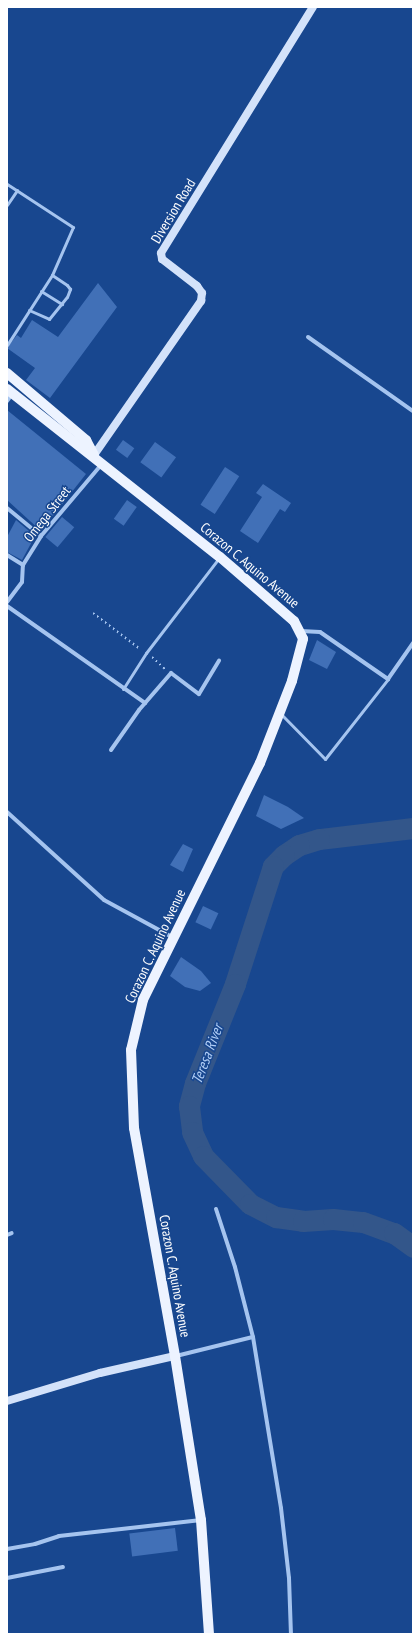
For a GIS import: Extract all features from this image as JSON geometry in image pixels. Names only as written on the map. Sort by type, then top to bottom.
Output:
[{"type":"main road","name":"Corazon C. Aquino Avenue","points":[[7,373],[86,440],[94,455]]},
{"type":"main road","name":"Corazon C. Aquino Avenue","points":[[9,394],[80,448],[94,455],[220,557],[283,610],[301,631],[302,646],[280,713],[235,816],[172,937],[137,1019],[130,1071],[134,1128],[175,1356],[201,1520],[209,1634]]},
{"type":"street","name":"Diversion Road","points":[[94,455],[201,301],[202,293],[197,286],[162,259],[161,253],[313,7]]},
{"type":"street","points":[[308,337],[413,411]]},
{"type":"street","name":"Omega Street","points":[[7,602],[22,582],[23,565],[41,536],[103,463]]},
{"type":"street","points":[[7,508],[41,536]]},
{"type":"street","points":[[7,555],[23,565]]},
{"type":"street","points":[[7,606],[123,689],[146,703]]},
{"type":"street","points":[[301,631],[320,632],[388,679],[413,643]]},
{"type":"street","points":[[111,750],[146,703],[171,673],[199,694],[219,661]]},
{"type":"street","points":[[7,812],[104,900],[172,937]]},
{"type":"street","points":[[216,1209],[235,1267],[253,1337],[281,1508],[289,1578],[291,1634]]},
{"type":"street","points":[[7,1401],[100,1373],[253,1337]]},
{"type":"street","points":[[7,1549],[35,1544],[59,1536],[201,1520]]},
{"type":"street","points":[[7,1578],[63,1567]]},
{"type":"lane","points":[[7,184],[73,227],[52,275],[7,345]]},
{"type":"lane","points":[[7,205],[17,190]]},
{"type":"lane","points":[[29,310],[49,319],[62,304],[70,289],[52,275]]},
{"type":"lane","points":[[42,291],[62,304]]},
{"type":"lane","points":[[123,689],[146,653],[220,557]]},
{"type":"lane","points":[[280,713],[325,759],[388,679]]},
{"type":"path","points":[[93,613],[171,673]]},
{"type":"building","points":[[98,283],[117,307],[50,398],[26,380],[35,368],[7,348],[17,335],[21,338],[32,320],[58,337]]},
{"type":"building","points":[[7,410],[86,474],[41,531],[7,500]]},
{"type":"building","points":[[123,440],[134,448],[127,458],[116,450]]},
{"type":"building","points":[[155,442],[176,457],[161,478],[140,462]]},
{"type":"building","points":[[225,467],[239,476],[215,514],[200,505]]},
{"type":"building","points":[[263,484],[291,503],[285,512],[280,509],[258,543],[240,531],[262,497],[256,493]]},
{"type":"building","points":[[127,500],[137,507],[124,526],[114,519]]},
{"type":"building","points":[[62,517],[74,527],[58,547],[45,537]]},
{"type":"building","points":[[16,520],[35,536],[22,560],[7,552],[7,537]]},
{"type":"building","points":[[317,640],[336,652],[327,669],[309,660]]},
{"type":"building","points":[[264,795],[288,807],[304,818],[281,829],[256,816]]},
{"type":"building","points":[[183,844],[193,849],[183,872],[170,865]]},
{"type":"building","points":[[203,906],[218,913],[211,929],[195,922]]},
{"type":"building","points":[[181,957],[201,971],[211,983],[200,991],[185,987],[170,976]]},
{"type":"building","points":[[175,1528],[178,1551],[132,1556],[129,1534]]},
{"type":"waterway","name":"Teresa River","points":[[413,828],[319,839],[299,845],[284,855],[273,866],[235,984],[195,1083],[189,1106],[192,1132],[203,1156],[250,1204],[276,1217],[303,1221],[333,1219],[363,1222],[394,1233],[413,1247]]}]
